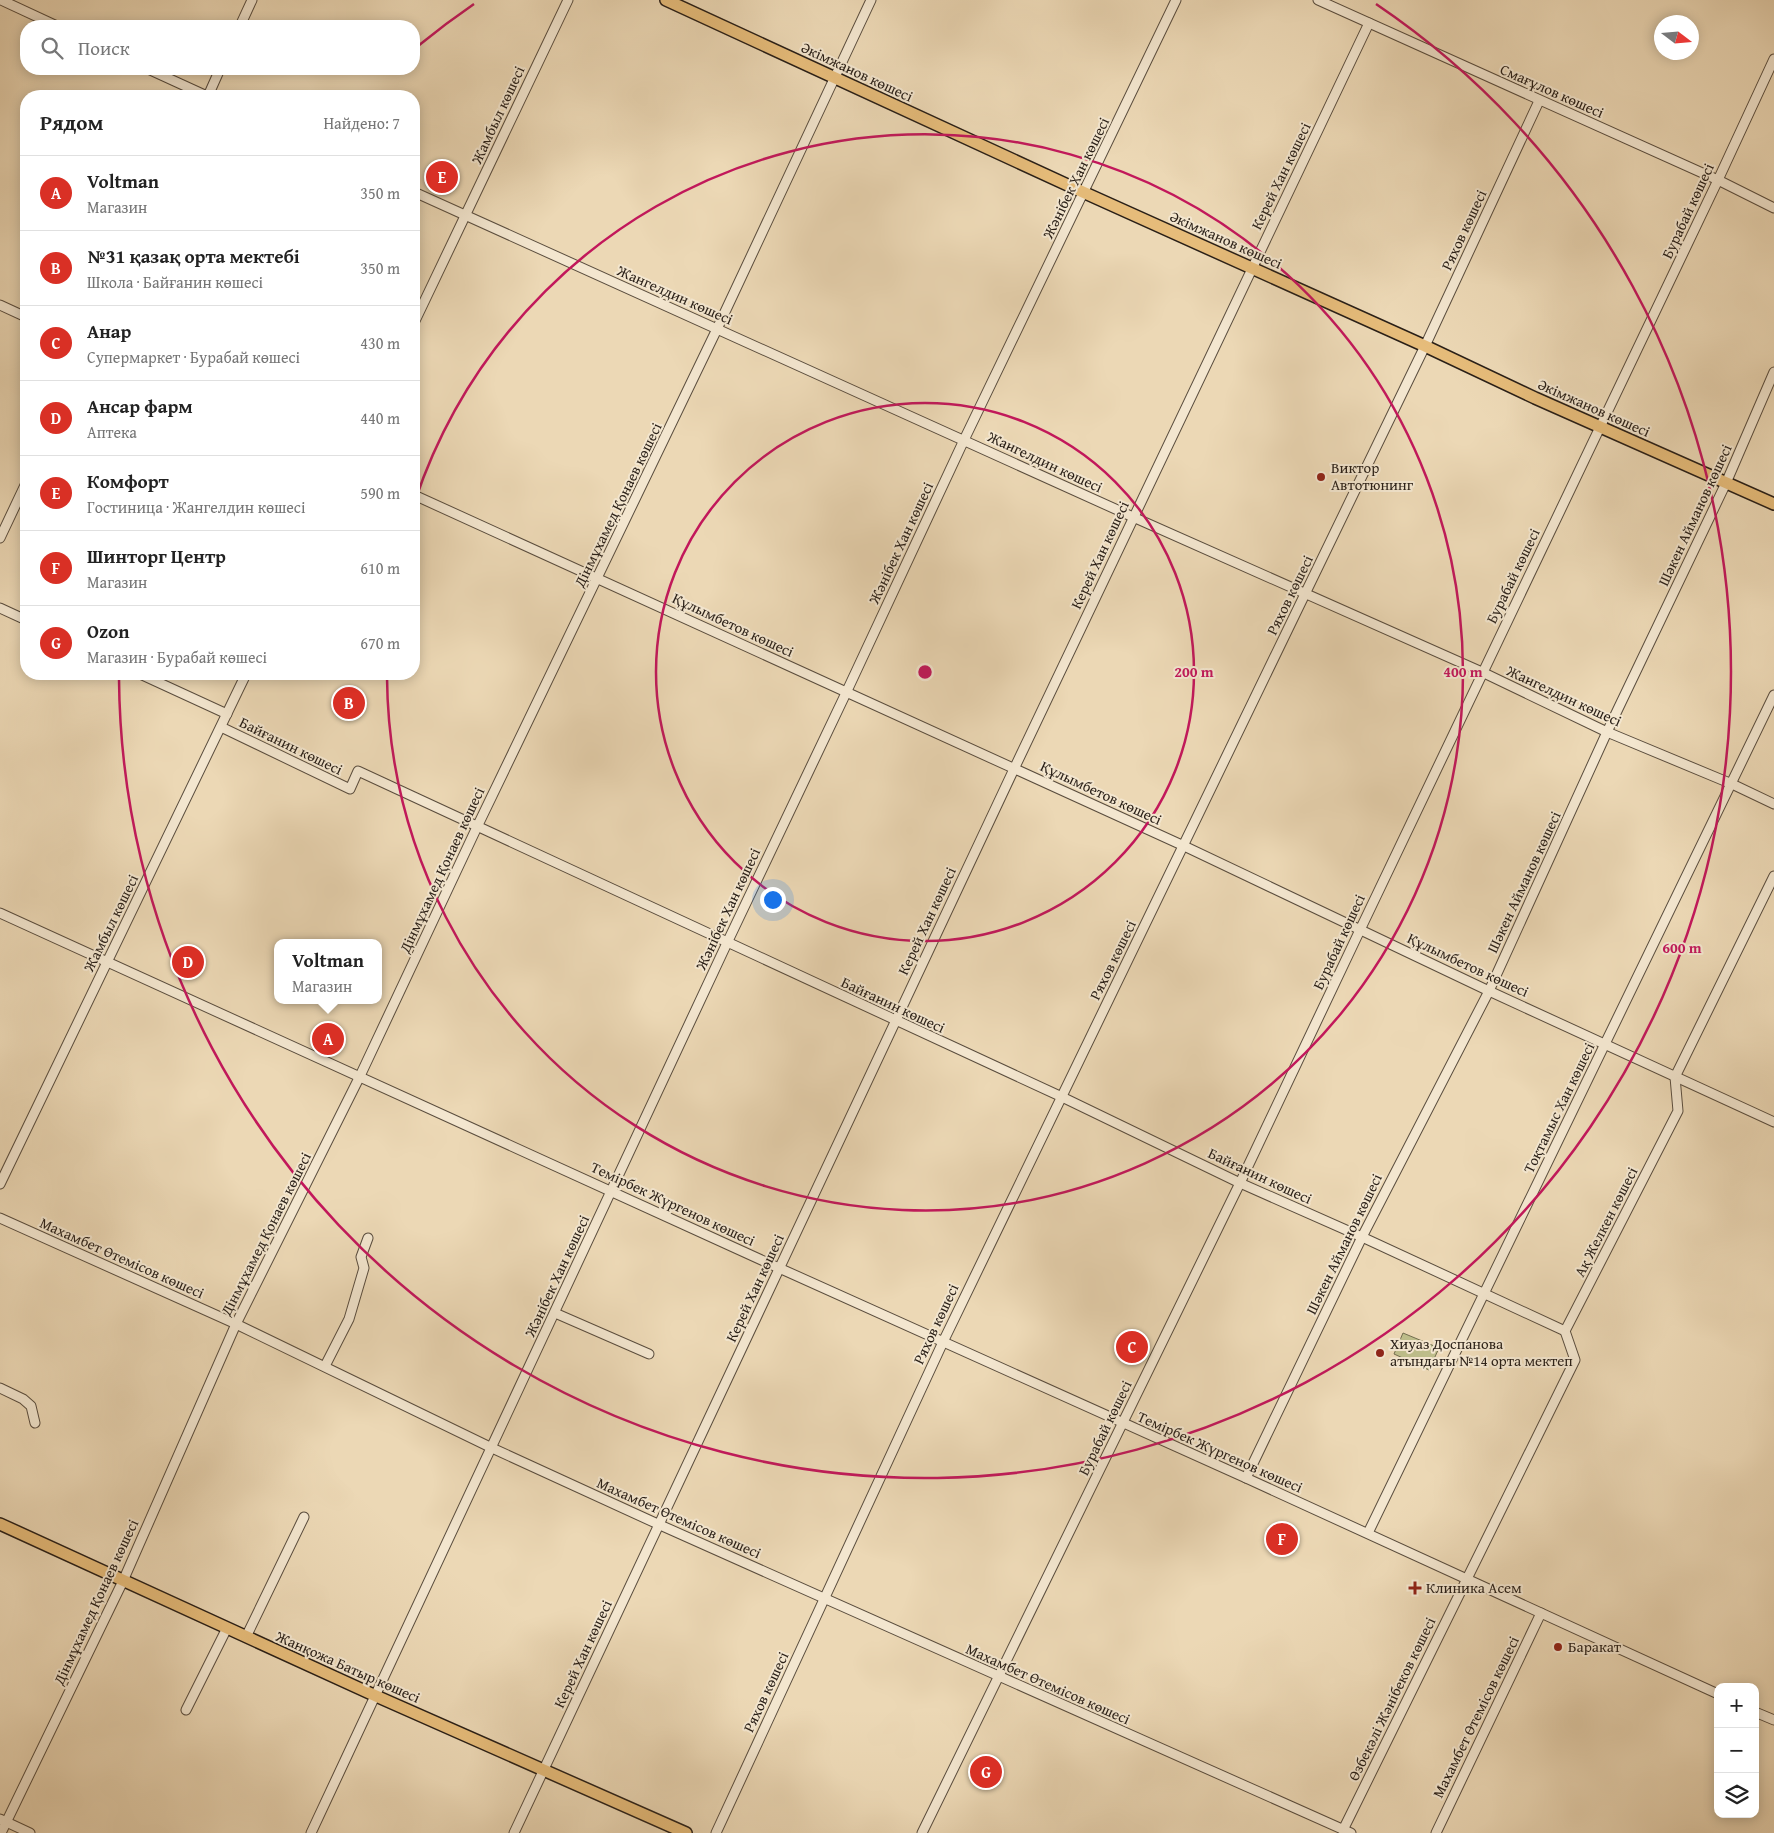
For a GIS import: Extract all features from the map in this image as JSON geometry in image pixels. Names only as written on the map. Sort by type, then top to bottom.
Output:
[{"type":"main road","name":"Әкімжанов көшесі","points":[[666,0],[1084,193],[1425,346],[1535,398],[1774,504]]},
{"type":"main road","name":"Жанқожа Батыр көшесі","points":[[0,1524],[376,1696],[686,1833]]},
{"type":"street","points":[[1,0],[44,20]]},
{"type":"street","points":[[243,20],[252,0]]},
{"type":"street","name":"Жамбыл көшесі","points":[[420,311],[568,0]]},
{"type":"street","name":"Дінмұхамед Қонаев көшесі","points":[[1,1833],[3,1821],[123,1581],[236,1324],[360,1076],[477,827],[717,329],[871,0]]},
{"type":"street","name":"Жәнібек Хан көшесі","points":[[311,1833],[727,942],[964,440],[1176,0]]},
{"type":"street","name":"Смағұлов көшесі","points":[[1318,0],[1718,180],[1774,208]]},
{"type":"street","name":"Керей Хан көшесі","points":[[514,1833],[1133,517],[1369,23]]},
{"type":"street","name":"Бурабай көшесі","points":[[922,1833],[1240,1183],[1774,59]]},
{"type":"street","points":[[161,75],[194,90]]},
{"type":"street","points":[[210,90],[217,75]]},
{"type":"street","name":"Ряхов көшесі","points":[[716,1833],[943,1342],[1306,594],[1425,346],[1539,100]]},
{"type":"street","name":"Жангелдин көшесі","points":[[420,195],[1133,517],[1482,672],[1607,732],[1732,784],[1774,804]]},
{"type":"street","points":[[0,305],[20,314]]},
{"type":"street","name":"Шәкен Айманов көшесі","points":[[1246,1478],[1362,1237],[1489,991],[1607,732],[1726,483],[1774,372]]},
{"type":"street","points":[[0,538],[20,496]]},
{"type":"street","name":"Құлымбетов көшесі","points":[[420,498],[1184,846],[1489,991],[1774,1122]]},
{"type":"street","points":[[0,608],[20,617]]},
{"type":"street","name":"Байғанин көшесі","points":[[153,680],[227,714]]},
{"type":"street","name":"Жамбыл көшесі","points":[[0,1184],[243,680]]},
{"type":"street","name":"Тоқтамыс Хан көшесі","points":[[1368,1534],[1774,695]]},
{"type":"street","name":"Байғанин көшесі","points":[[221,727],[350,789],[358,771],[1062,1097],[1240,1183],[1565,1331]]},
{"type":"street","points":[[1675,1077],[1774,876]]},
{"type":"street","name":"Темірбек Жүргенов көшесі","points":[[0,913],[1714,1692]]},
{"type":"street","name":"Ақ Желкен көшесі","points":[[1565,1331],[1678,1112],[1675,1077]]},
{"type":"street","name":"Махамбет Өтемісов көшесі","points":[[0,1218],[236,1324],[492,1448],[660,1525],[1347,1831]]},
{"type":"street","points":[[325,1366],[349,1319],[364,1268],[362,1257],[368,1238]]},
{"type":"street","points":[[555,1313],[649,1354]]},
{"type":"street","points":[[1466,1580],[1575,1360],[1565,1331]]},
{"type":"street","points":[[0,1388],[23,1399],[31,1406],[35,1423]]},
{"type":"street","points":[[246,1637],[304,1517]]},
{"type":"street","name":"Өзбекәлі Жәнібеков көшесі","points":[[1347,1831],[1466,1580]]},
{"type":"street","name":"Махамбет Өтемісов көшесі","points":[[1436,1833],[1542,1613]]},
{"type":"street","points":[[186,1710],[227,1628]]},
{"type":"street","points":[[1759,1714],[1774,1720]]},
{"type":"street","points":[[3,1821],[30,1833]]},
{"type":"green space","points":[[1403,1333],[1439,1348],[1429,1370],[1394,1354]]},
{"type":"place","name":"Комфорт","points":[[442,177]]},
{"type":"place","name":"Виктор Автотюнинг","points":[[1321,477]]},
{"type":"place","name":"№31 қазақ орта мектебі","points":[[349,703]]},
{"type":"place","name":"Ансар фарм","points":[[188,962]]},
{"type":"place","name":"Voltman","points":[[328,1039]]},
{"type":"place","name":"Анар","points":[[1132,1347]]},
{"type":"place","name":"Хиуаз Доспанова атындағы №14 орта мектеп","points":[[1380,1353]]},
{"type":"place","name":"Шинторг Центр","points":[[1282,1539]]},
{"type":"place","name":"Клиника Асем","points":[[1415,1588]]},
{"type":"place","name":"Баракат","points":[[1558,1647]]},
{"type":"place","name":"Ozon","points":[[986,1772]]}]
